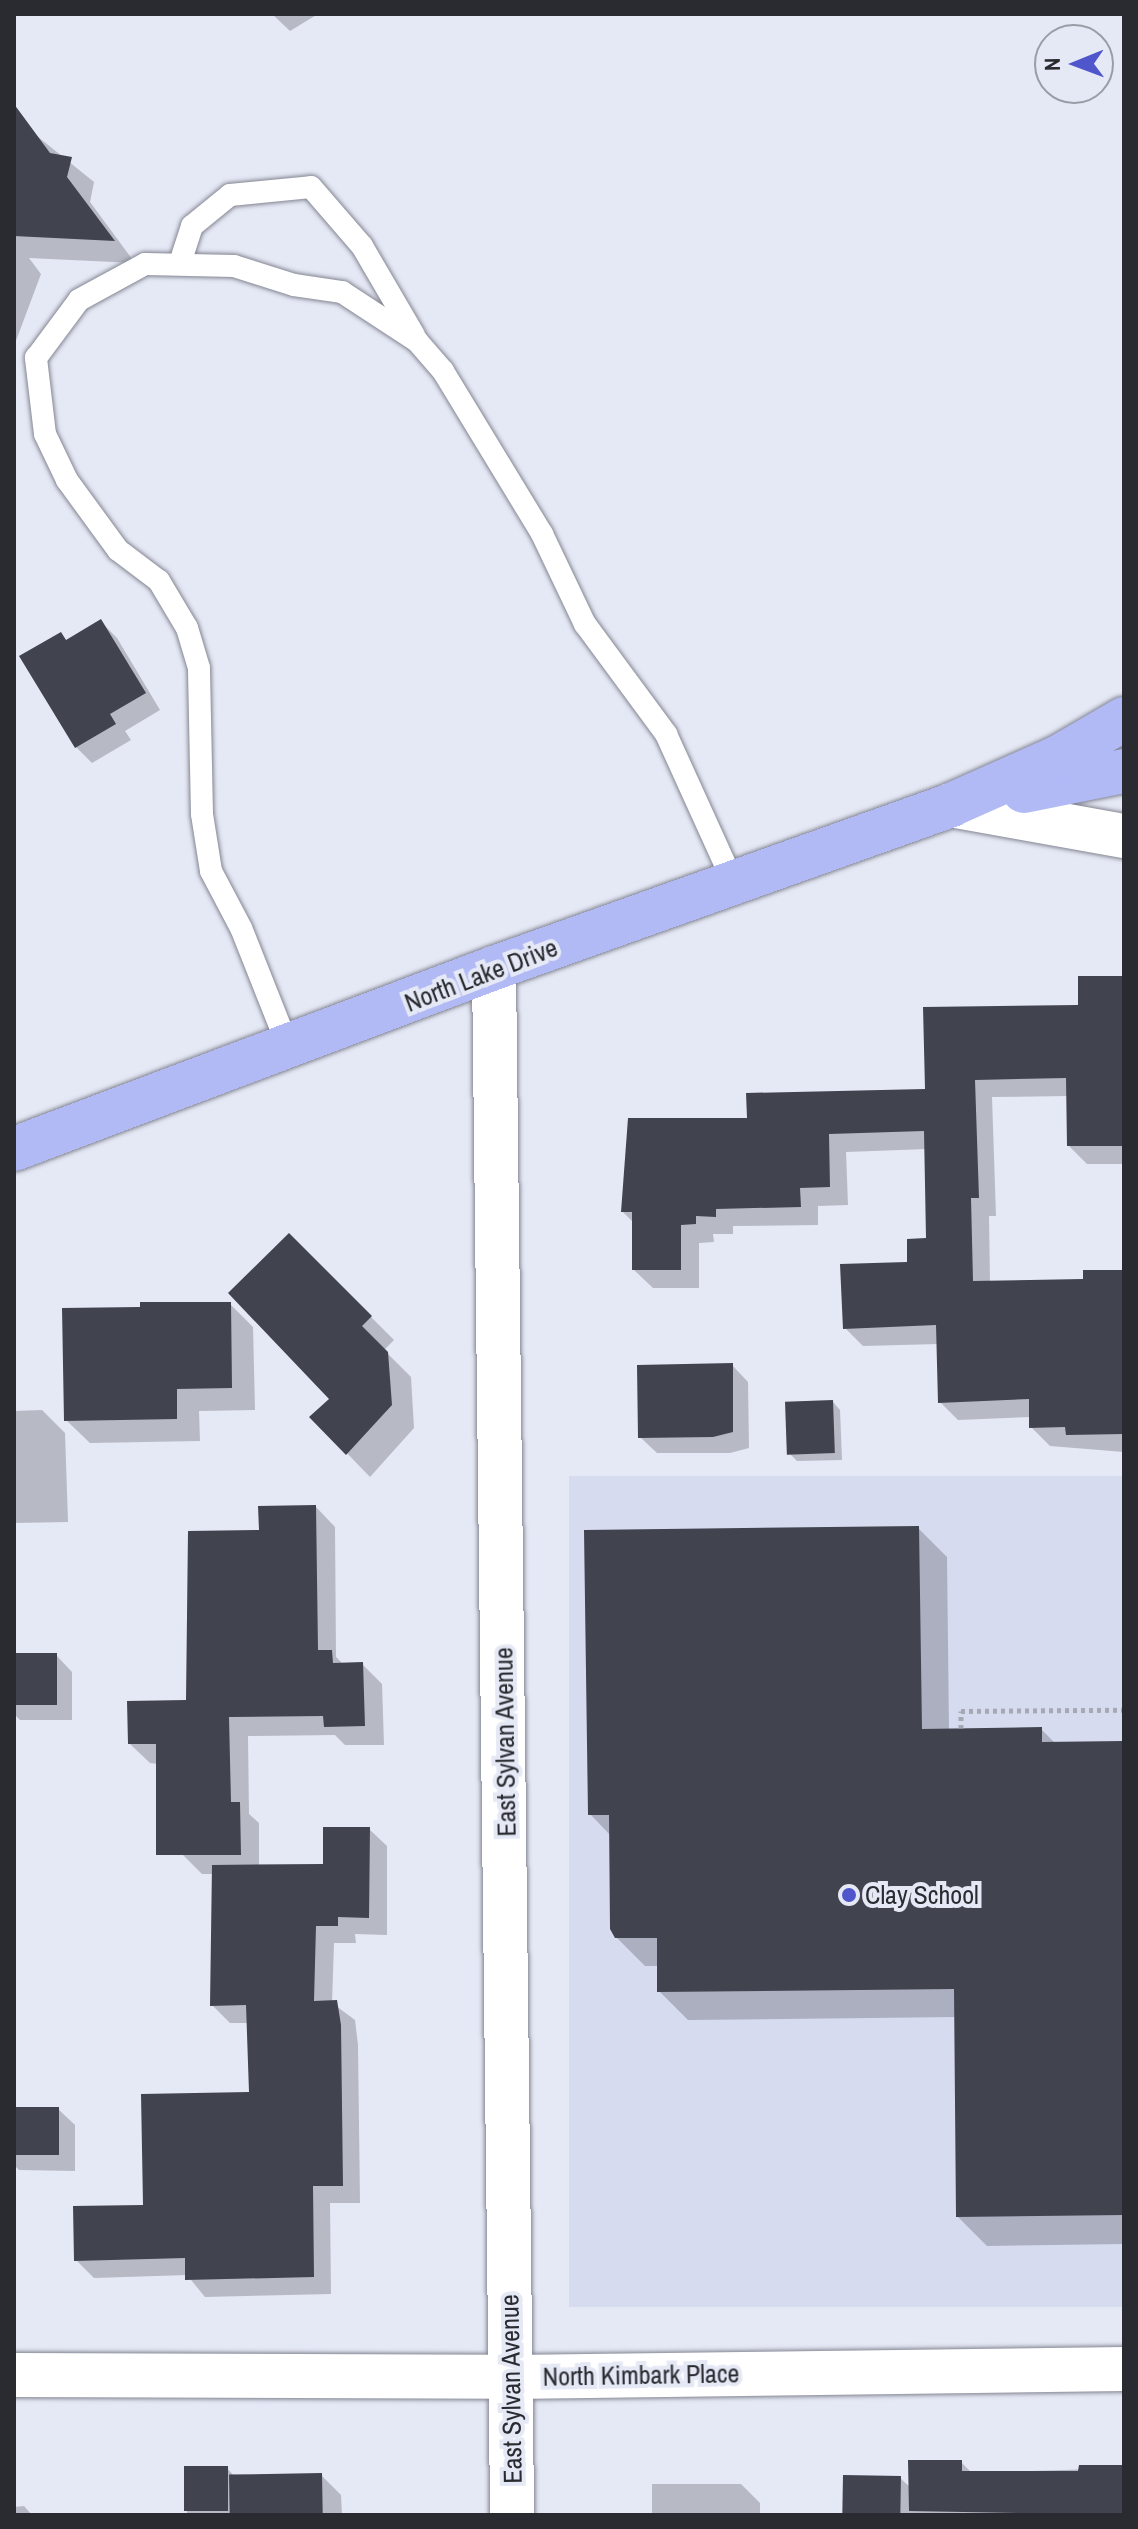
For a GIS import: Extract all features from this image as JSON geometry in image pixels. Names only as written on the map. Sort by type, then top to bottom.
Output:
[{"type":"main road","name":"North Lake Drive","points":[[14,1149],[289,1049],[494,968],[951,805],[1080,746],[1124,719]]},
{"type":"main road","name":"North Lake Drive","points":[[951,805],[1124,771]]},
{"type":"street","points":[[1080,746],[1124,764]]},
{"type":"street","points":[[951,805],[1124,836]]},
{"type":"street","name":"East Sylvan Avenue","points":[[494,968],[512,2515]]},
{"type":"street","name":"North Kimbark Place","points":[[14,2375],[511,2377],[1124,2369]]},
{"type":"lane","points":[[180,263],[192,226],[230,195],[311,187],[362,246],[417,341],[443,371],[542,534],[591,633],[666,734],[734,884]]},
{"type":"lane","points":[[289,1049],[241,928],[211,871],[202,814],[199,668],[187,628],[159,581],[109,539],[67,480],[45,434],[36,358],[79,300],[145,264],[234,266],[294,285],[342,292],[417,341]]},
{"type":"path","points":[[961,1728],[961,1711],[1124,1710]]},
{"type":"shaded area","name":"Clay School","points":[[569,1476],[1124,1476],[1124,2307],[569,2307]]},
{"type":"building","points":[[14,104],[50,153],[72,157],[67,177],[115,241],[14,236]]},
{"type":"building","points":[[101,619],[146,693],[110,714],[116,724],[75,748],[19,656],[61,632],[66,640]]},
{"type":"building","points":[[1078,976],[1124,976],[1124,1146],[1067,1146],[1066,1078],[975,1080],[979,1198],[971,1198],[973,1281],[1083,1279],[1083,1270],[1124,1270],[1124,1434],[1066,1435],[1065,1427],[1029,1428],[1029,1399],[938,1403],[936,1325],[843,1329],[840,1264],[907,1262],[907,1239],[926,1238],[924,1131],[829,1134],[830,1187],[800,1188],[801,1207],[716,1209],[716,1217],[696,1216],[696,1224],[681,1225],[681,1270],[632,1270],[632,1212],[621,1212],[628,1118],[747,1118],[746,1093],[925,1089],[923,1007],[1078,1005]]},
{"type":"building","points":[[289,1233],[372,1316],[362,1326],[388,1352],[392,1405],[346,1455],[309,1417],[329,1399],[228,1293]]},
{"type":"building","points":[[140,1302],[231,1302],[232,1388],[177,1389],[177,1419],[64,1421],[62,1308],[140,1307]]},
{"type":"building","points":[[733,1363],[733,1432],[713,1437],[638,1438],[637,1365]]},
{"type":"building","points":[[833,1400],[835,1453],[787,1455],[785,1402]]},
{"type":"building","points":[[316,1505],[318,1650],[332,1650],[333,1663],[363,1662],[365,1726],[324,1727],[323,1716],[229,1717],[231,1802],[240,1802],[241,1855],[156,1855],[156,1744],[128,1744],[127,1701],[186,1700],[188,1531],[259,1530],[258,1506]]},
{"type":"building","points":[[919,1526],[922,1729],[1042,1727],[1042,1742],[1124,1741],[1124,2215],[956,2217],[954,1989],[657,1992],[657,1938],[615,1938],[610,1929],[609,1815],[588,1815],[584,1530]]},
{"type":"building","points":[[14,1653],[57,1653],[57,1705],[14,1705]]},
{"type":"building","points":[[323,1827],[370,1827],[369,1918],[338,1917],[338,1926],[316,1926],[314,2001],[337,2000],[341,2025],[343,2186],[313,2186],[314,2277],[185,2280],[185,2258],[74,2261],[73,2206],[143,2205],[141,2094],[249,2092],[246,2005],[210,2006],[212,1865],[323,1864]]},
{"type":"building","points":[[14,2107],[59,2107],[59,2155],[14,2155]]},
{"type":"building","points":[[908,2460],[962,2460],[962,2471],[1078,2471],[1079,2465],[1124,2465],[1124,2515],[909,2511]]},
{"type":"building","points":[[184,2466],[228,2466],[228,2511],[184,2511]]},
{"type":"building","points":[[322,2473],[323,2515],[230,2515],[229,2475]]},
{"type":"building","points":[[843,2475],[901,2476],[900,2515],[842,2515]]},
{"type":"place","name":"Clay School","points":[[849,1895]]}]
